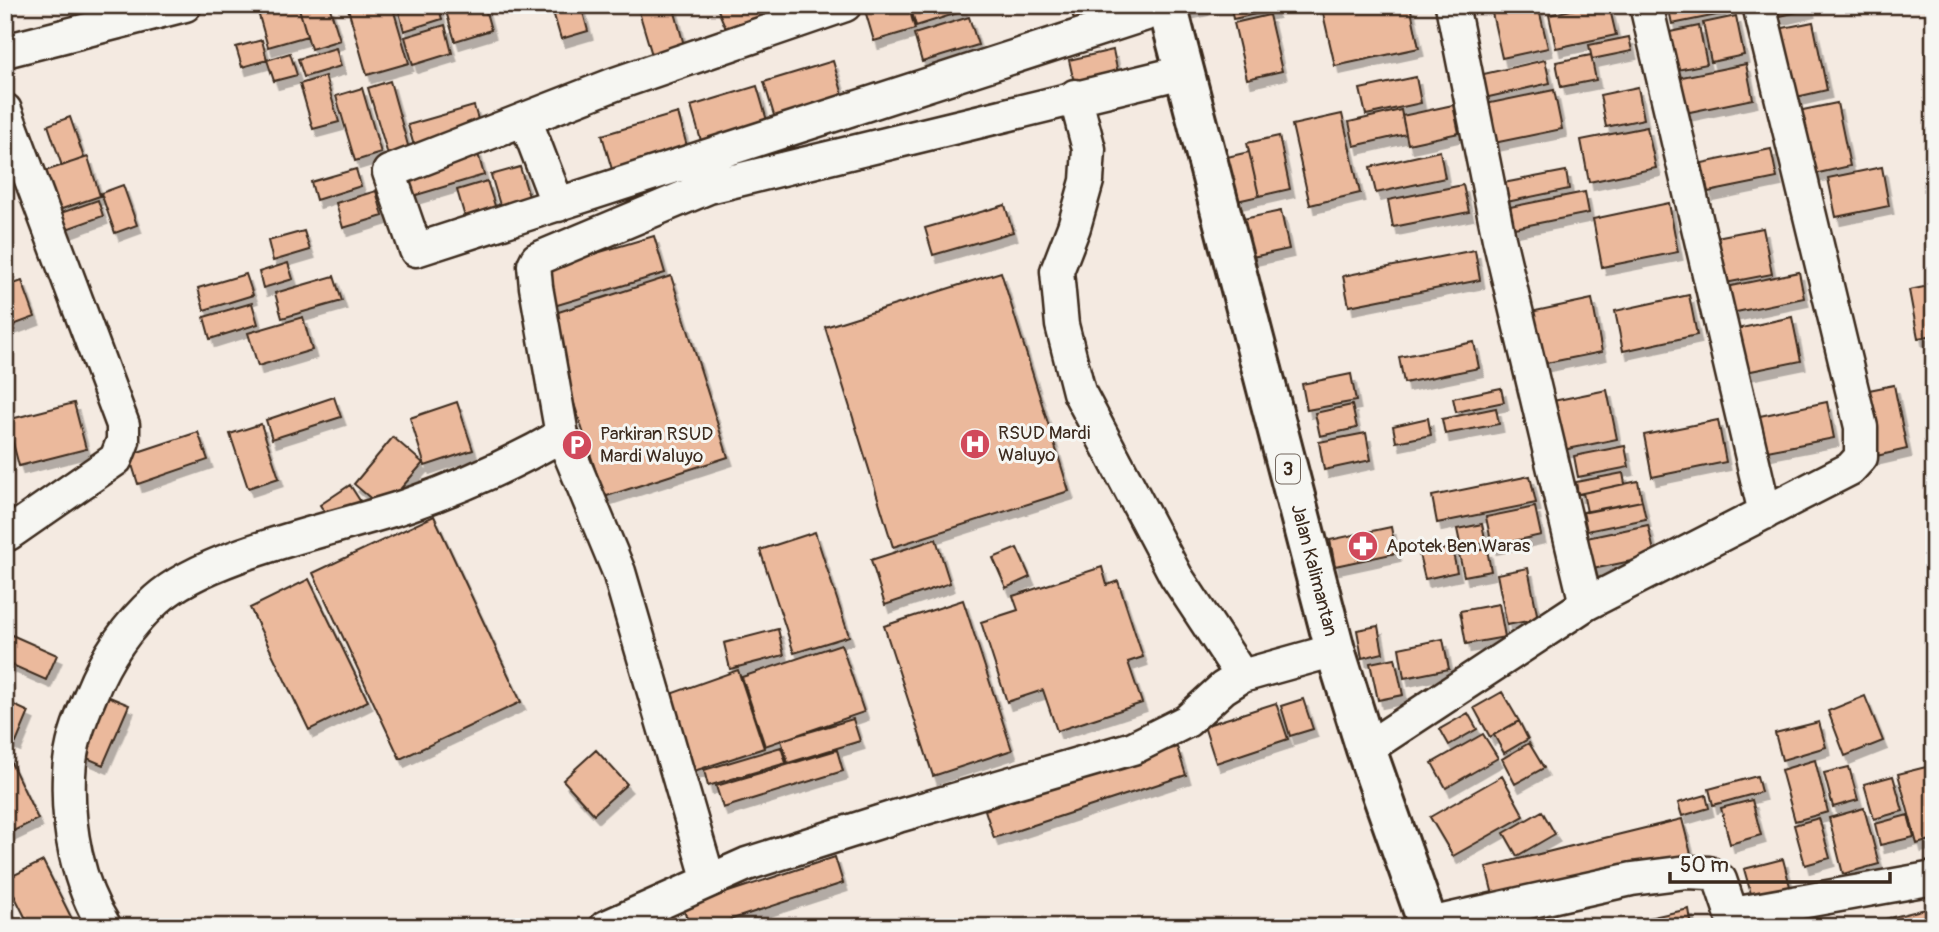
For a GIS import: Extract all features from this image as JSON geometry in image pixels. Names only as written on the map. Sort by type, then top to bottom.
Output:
[{"type":"highway","name":"Jalan Kalimantan","points":[[1168,6],[1335,650],[1366,749],[1429,925]]},
{"type":"street","points":[[5,51],[185,5]]},
{"type":"street","points":[[845,5],[615,84],[389,172],[416,250],[1168,6]]},
{"type":"street","points":[[1452,5],[1499,239],[1586,604]]},
{"type":"street","points":[[1646,5],[1765,513]]},
{"type":"street","points":[[1366,749],[1586,604],[1850,469],[1861,457],[1862,441],[1759,5]]},
{"type":"street","points":[[709,881],[619,572],[562,435],[534,265],[544,254],[709,187],[1075,96],[1183,72]]},
{"type":"street","points":[[1075,96],[1089,149],[1087,181],[1074,228],[1057,271],[1062,325],[1079,393],[1175,576],[1242,676]]},
{"type":"street","points":[[5,110],[123,425],[123,441],[116,459],[8,534]]},
{"type":"street","points":[[525,119],[558,205]]},
{"type":"street","points":[[105,927],[92,906],[68,813],[71,740],[101,669],[134,624],[158,598],[197,575],[250,553],[409,505],[562,435]]},
{"type":"street","points":[[606,927],[747,864],[898,816],[1133,748],[1187,721],[1223,688],[1242,676],[1335,650]]},
{"type":"street","points":[[1429,925],[1632,879],[1687,872],[1709,873],[1720,880],[1734,921],[1934,878]]},
{"type":"building","points":[[256,5],[298,5],[307,36],[268,47]]},
{"type":"building","points":[[298,5],[329,5],[340,40],[311,49]]},
{"type":"building","points":[[347,5],[392,5],[409,63],[367,75]]},
{"type":"building","points":[[397,5],[438,5],[442,19],[404,31]]},
{"type":"building","points":[[444,5],[484,5],[491,30],[455,41]]},
{"type":"building","points":[[551,5],[581,5],[588,31],[561,39]]},
{"type":"building","points":[[637,5],[673,5],[684,45],[652,55]]},
{"type":"building","points":[[729,5],[794,5],[795,9],[729,36],[718,10]]},
{"type":"building","points":[[908,5],[915,29],[874,41],[864,7]]},
{"type":"building","points":[[910,5],[962,5],[964,11],[916,26]]},
{"type":"building","points":[[1070,5],[1100,5],[1102,12],[1074,20]]},
{"type":"building","points":[[1174,5],[1203,5],[1204,7],[1176,13]]},
{"type":"building","points":[[1230,5],[1273,5],[1274,10],[1233,19]]},
{"type":"building","points":[[1321,5],[1410,5],[1419,48],[1335,66]]},
{"type":"building","points":[[1523,5],[1538,5],[1548,48],[1502,58],[1492,13]]},
{"type":"building","points":[[1593,5],[1609,5],[1616,35],[1556,48],[1549,15]]},
{"type":"building","points":[[1668,5],[1720,5],[1722,14],[1672,24]]},
{"type":"building","points":[[1774,5],[1809,5],[1810,9],[1776,17]]},
{"type":"building","points":[[1269,15],[1282,71],[1247,79],[1234,23]]},
{"type":"building","points":[[1736,16],[1744,55],[1711,62],[1703,23]]},
{"type":"building","points":[[969,17],[978,45],[922,62],[914,34]]},
{"type":"building","points":[[1813,22],[1827,90],[1792,98],[1778,29]]},
{"type":"building","points":[[445,25],[452,53],[413,65],[405,37]]},
{"type":"building","points":[[1699,26],[1707,64],[1672,71],[1665,33]]},
{"type":"building","points":[[1629,37],[1632,51],[1592,59],[1589,45]]},
{"type":"building","points":[[262,40],[267,60],[242,67],[236,47]]},
{"type":"building","points":[[336,48],[341,66],[304,77],[298,59]]},
{"type":"building","points":[[1113,50],[1119,78],[1075,87],[1069,60]]},
{"type":"building","points":[[290,53],[297,75],[274,81],[267,60]]},
{"type":"building","points":[[1591,55],[1596,80],[1561,87],[1556,62]]},
{"type":"building","points":[[1545,60],[1550,83],[1480,99],[1475,76]]},
{"type":"building","points":[[833,61],[845,102],[776,122],[764,82]]},
{"type":"building","points":[[1746,64],[1753,99],[1680,114],[1672,79]]},
{"type":"building","points":[[325,76],[339,122],[313,129],[300,84]]},
{"type":"building","points":[[1416,77],[1421,103],[1366,115],[1360,89]]},
{"type":"building","points":[[390,81],[409,149],[388,155],[368,88]]},
{"type":"building","points":[[757,86],[768,124],[702,144],[691,106]]},
{"type":"building","points":[[1638,87],[1644,119],[1606,127],[1600,95]]},
{"type":"building","points":[[362,88],[381,153],[355,161],[336,96]]},
{"type":"building","points":[[1554,90],[1562,129],[1484,145],[1476,106]]},
{"type":"building","points":[[1837,103],[1850,166],[1805,176],[1793,112]]},
{"type":"building","points":[[1453,105],[1459,133],[1408,144],[1402,116]]},
{"type":"building","points":[[474,106],[480,126],[414,146],[408,125]]},
{"type":"building","points":[[1401,110],[1406,134],[1354,146],[1349,122]]},
{"type":"building","points":[[678,113],[688,150],[613,173],[602,135]]},
{"type":"building","points":[[1342,114],[1360,193],[1310,205],[1292,125]]},
{"type":"building","points":[[70,117],[84,158],[62,166],[48,125]]},
{"type":"building","points":[[1647,127],[1656,168],[1589,182],[1581,140]]},
{"type":"building","points":[[1279,136],[1290,189],[1259,196],[1247,143]]},
{"type":"building","points":[[1771,149],[1777,178],[1708,192],[1702,163]]},
{"type":"building","points":[[477,150],[484,175],[396,201],[389,176]]},
{"type":"building","points":[[1440,151],[1445,178],[1376,193],[1370,167]]},
{"type":"building","points":[[1249,152],[1259,196],[1237,201],[1227,157]]},
{"type":"building","points":[[88,157],[100,196],[50,213],[36,174]]},
{"type":"building","points":[[520,167],[531,203],[502,212],[491,175]]},
{"type":"building","points":[[1882,167],[1889,206],[1836,217],[1828,178]]},
{"type":"building","points":[[356,169],[361,186],[316,200],[311,182]]},
{"type":"building","points":[[1566,171],[1569,189],[1502,203],[1498,184]]},
{"type":"building","points":[[487,181],[498,215],[467,224],[457,190]]},
{"type":"building","points":[[123,185],[137,225],[115,233],[101,193]]},
{"type":"building","points":[[1463,185],[1469,212],[1393,227],[1388,200]]},
{"type":"building","points":[[376,191],[383,216],[343,228],[336,203]]},
{"type":"building","points":[[1585,192],[1589,213],[1514,228],[1510,207]]},
{"type":"building","points":[[98,200],[103,216],[61,231],[55,215]]},
{"type":"building","points":[[1669,203],[1678,252],[1602,267],[1593,219]]},
{"type":"building","points":[[1005,205],[1013,232],[933,255],[925,228]]},
{"type":"building","points":[[1281,211],[1289,249],[1252,257],[1243,219]]},
{"type":"building","points":[[1763,228],[1772,274],[1720,284],[1711,238]]},
{"type":"building","points":[[304,231],[310,250],[273,261],[268,241]]},
{"type":"building","points":[[654,236],[665,273],[554,306],[543,269]]},
{"type":"building","points":[[1475,250],[1480,280],[1349,306],[1343,276]]},
{"type":"building","points":[[288,263],[293,279],[263,288],[259,272]]},
{"type":"building","points":[[1001,272],[1069,491],[893,547],[825,327]]},
{"type":"building","points":[[1799,272],[1804,298],[1722,315],[1716,289]]},
{"type":"building","points":[[246,274],[253,295],[204,310],[198,288]]},
{"type":"building","points":[[334,276],[342,301],[282,318],[275,293]]},
{"type":"building","points":[[671,276],[728,457],[604,497],[546,316]]},
{"type":"building","points":[[22,281],[35,317],[5,328],[5,287]]},
{"type":"building","points":[[1934,285],[1934,335],[1918,338],[1909,290]]},
{"type":"building","points":[[1689,295],[1697,335],[1623,351],[1615,311]]},
{"type":"building","points":[[1592,299],[1602,352],[1536,365],[1526,313]]},
{"type":"building","points":[[252,303],[258,324],[210,339],[204,317]]},
{"type":"building","points":[[303,317],[312,350],[258,366],[248,333]]},
{"type":"building","points":[[1792,317],[1801,361],[1746,372],[1737,329]]},
{"type":"building","points":[[1474,342],[1479,368],[1404,383],[1399,357]]},
{"type":"building","points":[[1351,374],[1356,401],[1307,410],[1302,384]]},
{"type":"building","points":[[1894,385],[1907,449],[1872,457],[1859,392]]},
{"type":"building","points":[[1501,388],[1504,402],[1456,412],[1453,398]]},
{"type":"building","points":[[1607,390],[1617,439],[1563,450],[1553,401]]},
{"type":"building","points":[[334,397],[341,417],[272,439],[266,420]]},
{"type":"building","points":[[457,402],[473,450],[425,466],[410,418]]},
{"type":"building","points":[[1827,402],[1834,438],[1757,453],[1750,418]]},
{"type":"building","points":[[74,403],[86,449],[19,466],[7,420]]},
{"type":"building","points":[[1352,405],[1357,428],[1320,436],[1315,413]]},
{"type":"building","points":[[1496,408],[1499,424],[1445,434],[1442,419]]},
{"type":"building","points":[[1428,418],[1431,435],[1396,442],[1393,426]]},
{"type":"building","points":[[1718,420],[1726,462],[1652,477],[1644,435]]},
{"type":"building","points":[[261,424],[279,478],[248,488],[230,434]]},
{"type":"building","points":[[198,432],[208,460],[138,484],[129,455]]},
{"type":"building","points":[[1366,433],[1371,460],[1324,470],[1319,442]]},
{"type":"building","points":[[393,437],[423,463],[383,509],[354,484]]},
{"type":"building","points":[[1625,446],[1629,467],[1578,477],[1574,456]]},
{"type":"building","points":[[1623,473],[1625,484],[1578,494],[1576,482]]},
{"type":"building","points":[[1530,476],[1536,503],[1437,523],[1432,496]]},
{"type":"building","points":[[1638,481],[1642,501],[1587,512],[1583,493]]},
{"type":"building","points":[[350,485],[364,507],[334,527],[320,505]]},
{"type":"building","points":[[1642,501],[1646,519],[1587,531],[1583,512]]},
{"type":"building","points":[[1535,507],[1541,535],[1492,546],[1486,517]]},
{"type":"building","points":[[434,516],[521,702],[400,759],[313,573]]},
{"type":"building","points":[[1482,524],[1486,543],[1461,548],[1457,529]]},
{"type":"building","points":[[1648,525],[1655,556],[1588,570],[1582,539]]},
{"type":"building","name":"Apotek Ben Waras","points":[[1391,527],[1396,553],[1335,566],[1330,540]]},
{"type":"building","points":[[815,532],[849,636],[794,653],[760,550]]},
{"type":"building","points":[[936,539],[950,583],[885,605],[871,560]]},
{"type":"building","points":[[1017,548],[1030,577],[1006,588],[993,558]]},
{"type":"building","points":[[1452,548],[1457,572],[1425,579],[1419,554]]},
{"type":"building","points":[[1487,549],[1491,571],[1464,576],[1459,554]]},
{"type":"building","points":[[1102,567],[1107,585],[1118,581],[1143,657],[1128,662],[1142,703],[1057,731],[1043,690],[1007,702],[981,622],[1018,610],[1013,596]]},
{"type":"building","points":[[1528,568],[1538,619],[1507,625],[1497,574]]},
{"type":"building","points":[[309,579],[368,701],[309,730],[250,608]]},
{"type":"building","points":[[963,600],[1012,750],[933,776],[884,626]]},
{"type":"building","points":[[1499,604],[1505,637],[1466,644],[1460,611]]},
{"type":"building","points":[[1378,626],[1383,653],[1362,658],[1357,630]]},
{"type":"building","points":[[778,629],[784,655],[730,669],[724,643]]},
{"type":"building","points":[[5,632],[57,655],[46,680],[8,663],[5,669]]},
{"type":"building","points":[[1443,639],[1449,669],[1404,678],[1399,648]]},
{"type":"building","points":[[841,644],[864,712],[765,746],[742,677]]},
{"type":"building","points":[[1395,658],[1403,695],[1378,700],[1370,663]]},
{"type":"building","points":[[738,670],[764,748],[685,774],[659,698]]},
{"type":"building","points":[[1502,692],[1519,721],[1490,737],[1474,708]]},
{"type":"building","points":[[100,693],[129,705],[103,765],[73,752]]},
{"type":"building","points":[[1865,696],[1883,741],[1845,756],[1828,711]]},
{"type":"building","points":[[1303,699],[1313,729],[1290,736],[1281,706]]},
{"type":"building","points":[[5,701],[29,712],[16,743],[5,738]]},
{"type":"building","points":[[1276,703],[1288,739],[1216,763],[1204,726]]},
{"type":"building","points":[[1468,713],[1477,729],[1449,745],[1440,729]]},
{"type":"building","points":[[853,719],[860,741],[788,763],[781,740]]},
{"type":"building","points":[[1519,721],[1528,739],[1504,753],[1494,735]]},
{"type":"building","points":[[1819,722],[1826,747],[1782,760],[1775,733]]},
{"type":"building","points":[[1483,734],[1498,758],[1446,788],[1432,763]]},
{"type":"building","points":[[1529,743],[1544,768],[1515,784],[1502,759]]},
{"type":"building","points":[[781,747],[786,763],[708,786],[704,770]]},
{"type":"building","points":[[1177,747],[1186,775],[994,838],[985,810]]},
{"type":"building","points":[[5,750],[38,819],[5,835]]},
{"type":"building","points":[[596,750],[627,784],[594,814],[563,780]]},
{"type":"building","points":[[837,750],[843,771],[723,808],[716,786]]},
{"type":"building","points":[[1815,760],[1828,812],[1795,821],[1781,770]]},
{"type":"building","points":[[1934,765],[1934,839],[1917,844],[1898,774]]},
{"type":"building","points":[[1849,767],[1858,800],[1833,807],[1824,773]]},
{"type":"building","points":[[1502,776],[1524,816],[1453,856],[1430,817]]},
{"type":"building","points":[[1757,776],[1761,792],[1713,805],[1709,789]]},
{"type":"building","points":[[1893,776],[1903,811],[1874,819],[1864,784]]},
{"type":"building","points":[[1706,795],[1709,808],[1682,816],[1678,803]]},
{"type":"building","points":[[1752,800],[1761,835],[1730,844],[1721,808]]},
{"type":"building","points":[[1864,808],[1879,864],[1843,874],[1829,818]]},
{"type":"building","points":[[1542,811],[1555,834],[1517,856],[1504,833]]},
{"type":"building","points":[[1908,815],[1914,837],[1880,845],[1875,824]]},
{"type":"building","points":[[1819,818],[1830,858],[1805,865],[1794,825]]},
{"type":"building","points":[[1682,819],[1692,858],[1496,907],[1486,867]]},
{"type":"building","points":[[835,857],[843,883],[708,927],[690,927],[683,907]]},
{"type":"building","points":[[1783,859],[1793,898],[1755,908],[1744,869]]},
{"type":"building","points":[[43,861],[76,927],[30,927],[6,879]]},
{"type":"building","points":[[1934,907],[1934,927],[1891,927],[1889,918]]},
{"type":"building","points":[[1689,909],[1692,927],[1608,927]]},
{"type":"building","points":[[1889,918],[1891,927],[1855,927]]},
{"type":"place","name":"RSUD Mardi Waluyo","points":[[975,444]]},
{"type":"place","name":"Parkiran RSUD Mardi Waluyo","points":[[577,445]]},
{"type":"place","name":"Apotek Ben Waras","points":[[1363,546]]}]
